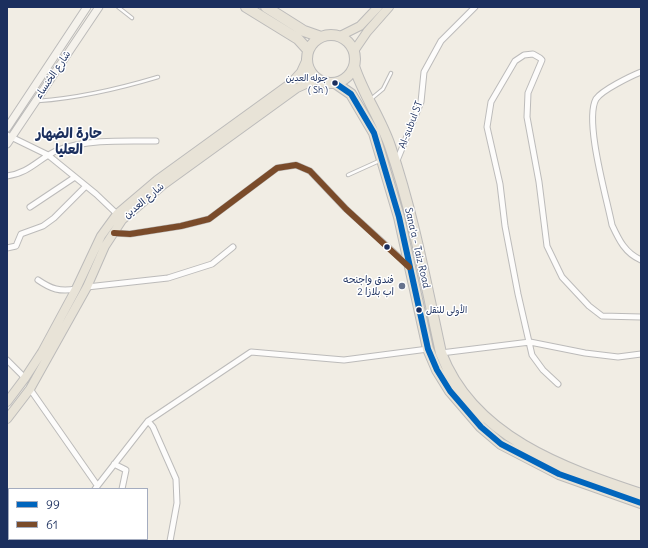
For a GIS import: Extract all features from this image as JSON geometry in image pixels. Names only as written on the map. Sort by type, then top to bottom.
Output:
[{"type":"highway","points":[[246,7],[298,39],[308,50]]},
{"type":"highway","points":[[266,7],[304,31],[321,36],[340,36],[351,45],[354,51],[354,66],[344,79],[335,83],[322,82],[317,79],[310,71],[306,61],[311,44],[321,36]]},
{"type":"highway","name":"Sana'a - Taiz Road","points":[[354,66],[368,101],[390,144],[410,215],[441,353],[446,367],[472,404],[508,437],[535,453],[641,494]]},
{"type":"highway","name":"Sana'a - Taiz Road","points":[[335,83],[351,94],[374,133],[383,159],[399,217],[428,350],[437,370],[450,391],[480,427],[501,444],[559,474],[641,503]]},
{"type":"main road","points":[[340,36],[360,26],[378,7]]},
{"type":"main road","points":[[354,51],[367,32],[389,7]]},
{"type":"main road","name":"شارع العدين","points":[[7,402],[42,352],[76,289],[101,236],[117,214],[157,180],[291,83],[301,72],[306,61]]},
{"type":"main road","name":"شارع العدين","points":[[7,419],[30,389],[88,287],[105,246],[122,220],[163,185],[297,88],[317,79]]},
{"type":"street","name":"شارع الخنساء","points":[[7,128],[87,7]]},
{"type":"street","name":"شارع الخنساء","points":[[8,139],[36,101],[99,7]]},
{"type":"street","name":"Al-subul ST","points":[[396,164],[421,102],[424,72],[441,41],[475,7]]},
{"type":"street","points":[[558,384],[543,370],[532,355],[505,226],[500,184],[487,127],[491,102],[515,61],[524,55],[533,54],[542,60],[528,93],[527,117],[539,182],[547,246],[562,277],[589,306],[602,316],[641,318]]},
{"type":"street","points":[[640,72],[610,88],[597,98],[592,110],[593,132],[612,225],[618,239],[626,250],[641,260]]},
{"type":"street","points":[[8,139],[48,155],[117,214]]},
{"type":"street","points":[[7,176],[16,175],[29,169],[48,155],[60,150],[108,142],[156,141]]},
{"type":"street","points":[[114,233],[130,234],[181,226],[209,219],[277,168],[296,165],[310,171],[346,209],[409,267]]},
{"type":"street","points":[[30,207],[75,177]]},
{"type":"street","points":[[7,248],[16,246],[21,234],[43,226],[54,218],[86,186]]},
{"type":"street","points":[[88,287],[168,278],[212,264],[233,247]]},
{"type":"street","points":[[38,280],[50,288],[61,291],[76,289]]},
{"type":"street","points":[[441,353],[530,342],[585,353],[618,357],[641,354]]},
{"type":"street","points":[[30,389],[96,487],[148,421],[252,352],[344,360],[428,350]]},
{"type":"street","points":[[7,360],[25,378]]},
{"type":"street","points":[[148,421],[153,427],[176,479],[177,503],[170,541]]},
{"type":"street","points":[[114,464],[126,470],[122,488]]},
{"type":"lane","points":[[118,7],[132,18]]},
{"type":"lane","points":[[368,101],[383,89],[391,73]]},
{"type":"lane","points":[[36,101],[80,97],[113,91],[158,77]]},
{"type":"lane","points":[[348,175],[383,159]]},
{"type":"transit line","name":"99","points":[[335,83],[351,94],[374,133],[399,217],[428,349],[437,370],[450,391],[481,427],[501,444],[559,474],[641,503]]},
{"type":"transit line","name":"61","points":[[114,233],[130,234],[181,226],[209,219],[277,168],[296,165],[310,171],[346,209],[409,267]]},
{"type":"place","name":"جوله العدين ( Sh )","points":[[335,83]]},
{"type":"place","name":"فندق واجنحه اب بلازا 2","points":[[402,286]]},
{"type":"place","name":"الأولى للنقل","points":[[419,310]]},
{"type":"district","name":"حارة الضهار العليا","points":[[69,142]]}]
